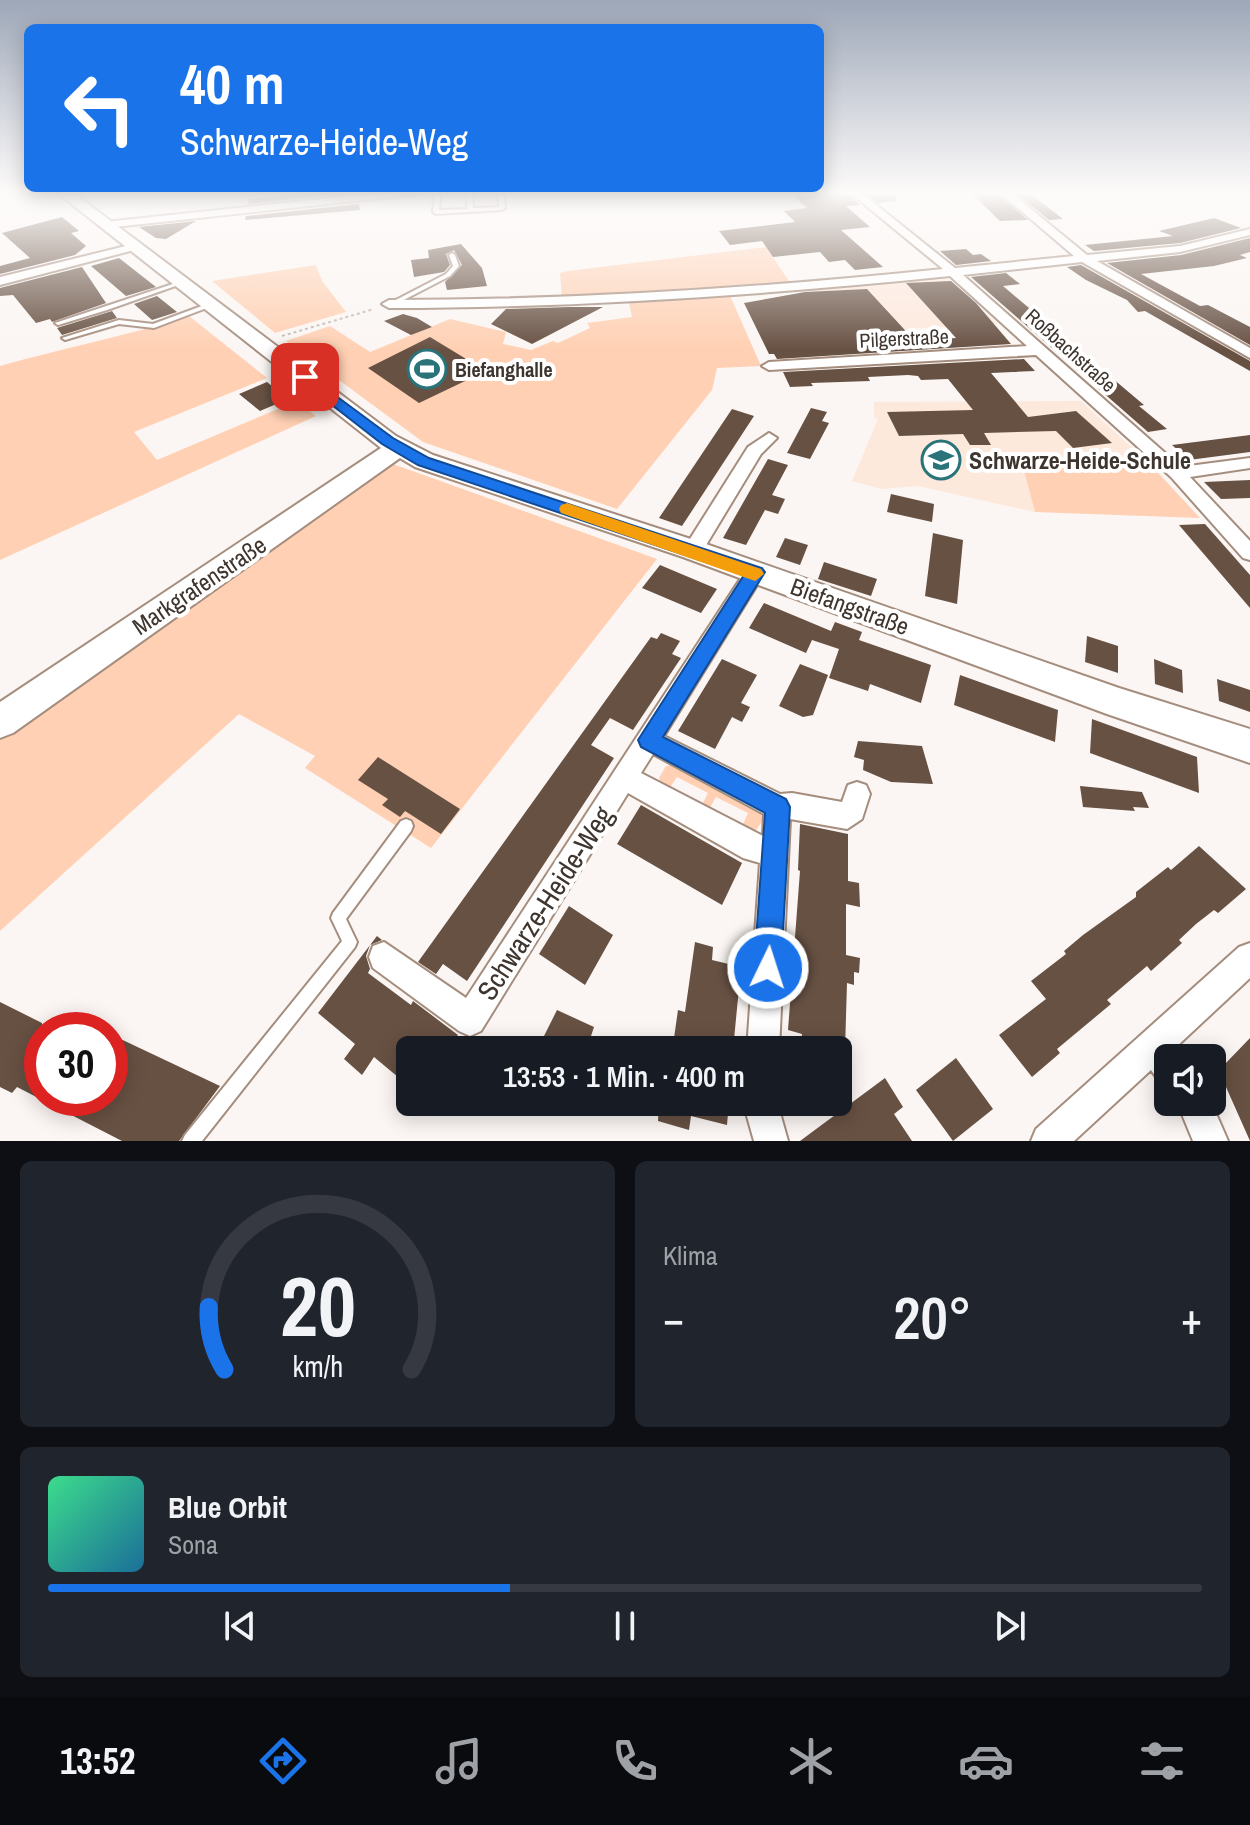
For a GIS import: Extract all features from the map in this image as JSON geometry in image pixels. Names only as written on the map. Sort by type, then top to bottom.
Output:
[{"type":"main road","name":"Biefangstraße","points":[[130,244],[398,448],[424,461],[693,550],[1119,703],[1250,746]]},
{"type":"main road","name":"Markgrafenstraße","points":[[0,722],[398,448]]},
{"type":"street","name":"Roßbachstraße","points":[[918,244],[1177,473],[1250,553]]},
{"type":"street","points":[[1067,244],[1083,258],[1250,354]]},
{"type":"street","points":[[391,304],[815,286],[1180,249],[1200,244]]},
{"type":"street","points":[[0,281],[134,247]]},
{"type":"street","name":"Pilgerstraße","points":[[769,366],[1040,350]]},
{"type":"street","points":[[693,550],[754,451],[769,438]]},
{"type":"street","points":[[1177,473],[1250,463]]},
{"type":"street","name":"Schwarze-Heide-Weg","points":[[384,957],[470,1020],[755,572]]},
{"type":"street","points":[[649,740],[778,807],[792,806],[847,816],[853,810],[857,794]]},
{"type":"street","points":[[625,778],[753,848],[775,851]]},
{"type":"street","points":[[764,1036],[778,807]]},
{"type":"street","points":[[1170,1044],[1250,958]]},
{"type":"street","points":[[1048,1141],[1154,1060]]},
{"type":"street","points":[[764,1116],[771,1141]]},
{"type":"street","points":[[1200,1116],[1211,1141]]},
{"type":"lane","points":[[391,304],[448,275],[456,266],[452,255]]},
{"type":"lane","points":[[58,323],[112,308],[181,283]]},
{"type":"lane","points":[[65,338],[119,322],[154,326],[210,305]]},
{"type":"lane","points":[[191,1141],[350,942],[338,918],[406,826]]},
{"type":"path","points":[[260,343],[391,304]]},
{"type":"shaded area","points":[[766,247],[791,284],[562,297],[560,273],[568,271]]},
{"type":"shaded area","points":[[316,265],[322,281],[346,312],[275,333],[212,281]]},
{"type":"shaded area","points":[[946,277],[998,324],[853,332],[839,326],[813,288]]},
{"type":"shaded area","points":[[728,291],[761,366],[717,368],[712,390],[617,509],[423,442],[286,341],[330,326],[370,352],[450,319],[506,332],[503,344],[531,350],[553,341],[558,343],[590,328],[587,323],[632,317],[628,298]]},
{"type":"shaded area","points":[[189,316],[267,378],[134,432],[157,460],[297,401],[316,416],[0,560],[0,366]]},
{"type":"shaded area","name":"Schwarze-Heide-Schule","points":[[1081,401],[1150,464],[1021,455],[1035,512],[918,486],[882,489],[852,481],[878,419],[874,417],[874,402]]},
{"type":"shaded area","points":[[1020,455],[1150,464],[1200,518],[1035,512]]},
{"type":"shaded area","points":[[393,464],[657,559],[431,848],[305,768],[315,756],[239,714],[0,931],[0,738]]},
{"type":"shaded area","points":[[676,765],[760,810],[763,820],[754,833],[741,829],[748,813],[716,797],[708,811],[701,807],[708,793],[677,777],[668,790],[662,786],[659,778],[666,766]]},
{"type":"building","points":[[15,244],[86,246],[75,255],[0,274],[0,266],[30,258]]},
{"type":"building","points":[[461,244],[482,268],[487,286],[447,290],[445,282],[462,265],[454,250],[446,254],[450,265],[444,272],[414,277],[411,260],[429,258],[428,250]]},
{"type":"building","points":[[764,244],[857,244],[883,267],[855,270],[845,260],[829,262],[820,252],[773,257]]},
{"type":"building","points":[[1092,244],[1167,244],[1094,251],[1085,245]]},
{"type":"building","points":[[1225,244],[1250,244],[1250,252],[1240,255],[1247,258],[1214,266],[1141,274],[1200,306],[1208,305],[1250,327],[1250,345],[1107,263],[1181,255]]},
{"type":"building","points":[[966,249],[991,261],[956,265],[940,251]]},
{"type":"building","points":[[119,258],[156,287],[126,296],[91,266]]},
{"type":"building","points":[[1081,265],[1250,361],[1250,371],[1145,311],[1138,312],[1127,300],[1067,267]]},
{"type":"building","points":[[82,267],[106,303],[52,322],[50,319],[36,323],[13,295],[0,296],[0,288]]},
{"type":"building","points":[[1006,273],[1020,284],[1003,286],[1144,405],[1139,406],[1167,429],[1148,432],[971,277]]},
{"type":"building","points":[[951,281],[976,303],[1011,344],[777,359],[774,354],[769,354],[744,303],[805,292],[867,289],[915,341],[956,338],[906,283]]},
{"type":"building","points":[[157,296],[177,312],[152,320],[134,304]]},
{"type":"building","points":[[603,307],[532,344],[491,324],[506,309]]},
{"type":"building","points":[[112,311],[117,318],[62,335],[57,328]]},
{"type":"building","points":[[403,314],[432,327],[411,335],[384,321]]},
{"type":"building","name":"Biefanghalle","points":[[430,337],[486,371],[419,403],[368,368]]},
{"type":"building","points":[[1024,359],[1035,371],[991,373],[1028,417],[1076,411],[1112,443],[1073,448],[1056,431],[984,433],[991,445],[970,445],[963,434],[899,436],[887,412],[973,410],[948,379],[921,380],[918,376],[908,375],[868,377],[870,381],[811,383],[813,386],[790,387],[783,372]]},
{"type":"building","points":[[267,382],[288,399],[260,411],[239,394]]},
{"type":"building","points":[[811,408],[827,412],[822,421],[829,423],[810,459],[787,453]]},
{"type":"building","points":[[732,409],[754,416],[682,526],[659,518]]},
{"type":"building","points":[[1250,435],[1250,452],[1189,460],[1172,445]]},
{"type":"building","points":[[768,459],[788,465],[772,495],[785,499],[778,514],[765,510],[746,545],[723,538]]},
{"type":"building","points":[[1250,480],[1250,498],[1221,499],[1204,482]]},
{"type":"building","points":[[891,494],[934,504],[932,522],[887,512]]},
{"type":"building","points":[[1205,524],[1250,575],[1250,608],[1179,525]]},
{"type":"building","points":[[933,533],[963,540],[957,604],[925,596]]},
{"type":"building","points":[[785,538],[808,545],[800,565],[776,557]]},
{"type":"building","points":[[824,562],[877,579],[871,596],[818,579]]},
{"type":"building","points":[[660,565],[717,589],[701,613],[642,588]]},
{"type":"building","points":[[764,603],[831,631],[835,622],[862,632],[859,640],[931,665],[921,703],[870,684],[868,691],[829,678],[839,649],[812,640],[806,653],[749,628]]},
{"type":"building","points":[[661,633],[680,641],[672,654],[681,658],[633,730],[610,718],[591,745],[614,758],[467,981],[443,964],[436,974],[418,962],[651,637],[657,639]]},
{"type":"building","points":[[1087,636],[1118,646],[1118,673],[1085,662]]},
{"type":"building","points":[[722,659],[757,675],[741,703],[750,707],[742,722],[732,717],[715,749],[678,731]]},
{"type":"building","points":[[1154,659],[1182,670],[1183,693],[1155,684]]},
{"type":"building","points":[[800,664],[828,675],[813,715],[803,717],[779,706]]},
{"type":"building","points":[[960,675],[1058,710],[1055,742],[954,705]]},
{"type":"building","points":[[1217,679],[1250,690],[1250,712],[1219,701]]},
{"type":"building","points":[[1092,719],[1197,757],[1199,793],[1090,753]]},
{"type":"building","points":[[858,741],[922,746],[933,784],[891,782],[863,770],[864,760],[854,757]]},
{"type":"building","points":[[378,757],[460,809],[441,834],[405,811],[400,817],[382,805],[388,799],[358,780]]},
{"type":"building","points":[[1080,786],[1142,792],[1149,808],[1133,807],[1135,811],[1083,807]]},
{"type":"building","points":[[641,805],[742,863],[722,905],[617,844]]},
{"type":"building","points":[[800,824],[848,834],[848,881],[859,883],[860,907],[846,904],[846,955],[860,958],[859,973],[854,972],[854,985],[847,983],[845,1036],[802,1036],[788,1030]]},
{"type":"building","points":[[1199,846],[1246,889],[1218,913],[1214,910],[1196,924],[1179,940],[1182,943],[1151,971],[1147,966],[1107,1000],[1111,1004],[1057,1049],[1060,1053],[1032,1077],[999,1035],[1046,999],[1031,981],[1066,954],[1064,951],[1083,935],[1136,897],[1136,892],[1168,867],[1171,870]]},
{"type":"building","points":[[569,906],[613,935],[585,985],[539,954]]},
{"type":"building","points":[[695,942],[713,947],[712,960],[741,967],[734,1036],[674,1036],[678,1010],[685,1012]]},
{"type":"building","points":[[370,945],[366,956],[370,969],[368,973],[411,1005],[413,1001],[458,1035],[396,1036],[396,1075],[374,1057],[362,1075],[344,1059],[355,1044],[318,1013]]},
{"type":"building","points":[[0,1002],[24,1014],[24,1091],[17,1087],[12,1093],[0,1087]]},
{"type":"building","points":[[557,1010],[594,1027],[591,1036],[544,1036]]},
{"type":"building","points":[[1250,1038],[1250,1141],[1226,1087],[1226,1063]]},
{"type":"building","points":[[128,1043],[220,1086],[179,1141],[122,1141],[73,1116],[128,1116]]},
{"type":"building","points":[[956,1058],[993,1109],[953,1141],[916,1090]]},
{"type":"building","points":[[885,1078],[903,1107],[894,1114],[912,1141],[800,1141],[834,1116],[852,1116],[852,1102]]},
{"type":"building","points":[[658,1116],[691,1116],[689,1130],[658,1121]]},
{"type":"building","points":[[691,1116],[728,1116],[727,1125]]},
{"type":"slow traffic","points":[[567,509],[693,550],[755,574]]},
{"type":"place","name":"Biefanghalle","points":[[427,369]]},
{"type":"place","name":"Schwarze-Heide-Schule","points":[[941,460]]},
{"type":"route","points":[[305,377],[387,441],[424,461],[755,572],[649,740],[778,807],[768,968]]}]
